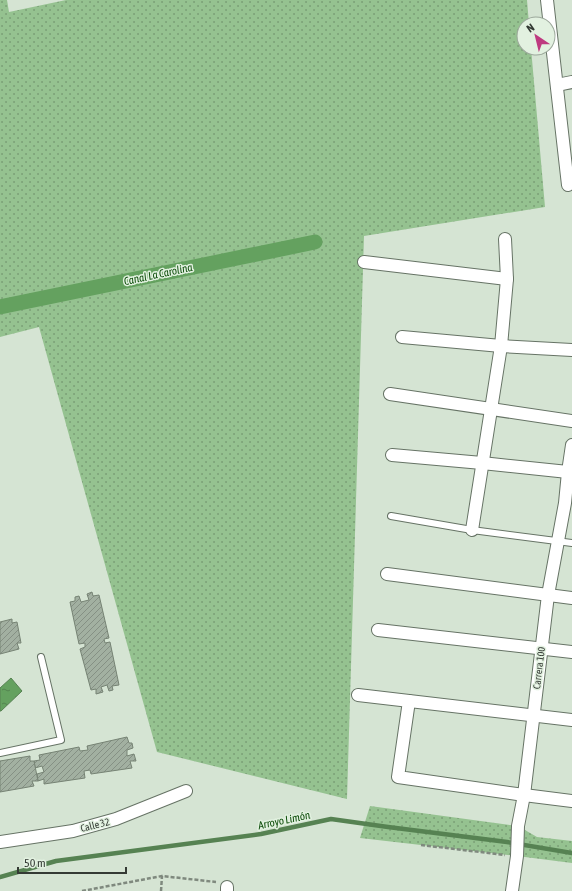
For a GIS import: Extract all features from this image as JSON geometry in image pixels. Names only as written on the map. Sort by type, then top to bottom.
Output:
[{"type":"street","points":[[547,0],[557,85],[568,144],[568,185]]},
{"type":"street","points":[[557,85],[572,82]]},
{"type":"street","points":[[472,530],[501,346],[507,279],[505,239]]},
{"type":"street","points":[[364,262],[507,279]]},
{"type":"street","points":[[402,337],[501,346],[572,350]]},
{"type":"street","points":[[390,394],[572,421]]},
{"type":"street","name":"Carrera 100","points":[[512,891],[518,826],[524,795],[548,595],[559,541],[569,504],[568,472],[572,445]]},
{"type":"street","points":[[392,455],[568,472]]},
{"type":"street","points":[[387,574],[572,598]]},
{"type":"street","points":[[378,630],[572,652]]},
{"type":"street","points":[[358,695],[572,720]]},
{"type":"street","points":[[409,701],[398,777],[572,801]]},
{"type":"street","name":"Calle 32","points":[[0,842],[72,831],[116,819],[186,791]]},
{"type":"lane","points":[[391,516],[472,530],[572,543]]},
{"type":"lane","points":[[0,753],[61,740],[41,657]]},
{"type":"path","points":[[421,845],[505,856],[516,860]]},
{"type":"path","points":[[82,891],[162,876],[221,882],[227,889]]},
{"type":"path","points":[[161,891],[162,876]]},
{"type":"shaded area","points":[[0,0],[7,0],[9,12],[66,0],[527,0],[528,16],[516,16],[516,56],[532,56],[545,207],[364,236],[347,799],[157,752],[39,327],[0,337]]},
{"type":"shaded area","points":[[370,806],[518,826],[537,837],[572,841],[572,863],[360,838]]},
{"type":"water","points":[[11,678],[22,691],[0,711],[0,688]]},
{"type":"building","points":[[92,592],[93,596],[99,595],[109,638],[104,639],[105,643],[110,642],[119,685],[112,686],[113,690],[109,691],[107,685],[101,687],[103,692],[96,694],[96,689],[91,690],[80,649],[85,647],[85,643],[79,644],[70,602],[75,601],[75,597],[79,596],[81,602],[89,600],[87,594]]},
{"type":"building","points":[[12,619],[12,623],[17,622],[21,643],[17,643],[19,649],[0,654],[0,622]]},
{"type":"building","points":[[127,737],[129,743],[132,743],[133,748],[127,750],[127,756],[134,754],[136,761],[130,761],[132,768],[91,774],[90,770],[84,771],[85,778],[44,784],[44,779],[38,781],[37,774],[44,772],[42,766],[35,768],[34,761],[40,760],[39,755],[79,747],[80,751],[88,750],[87,746]]},
{"type":"building","points":[[30,756],[30,761],[34,761],[38,781],[32,781],[34,786],[0,792],[0,761]]},
{"type":"waterway","name":"Canal La Carolina","points":[[0,307],[315,242]]},
{"type":"waterway","name":"Arroyo Limón","points":[[0,877],[56,861],[261,834],[331,819],[507,842],[572,853]]}]
